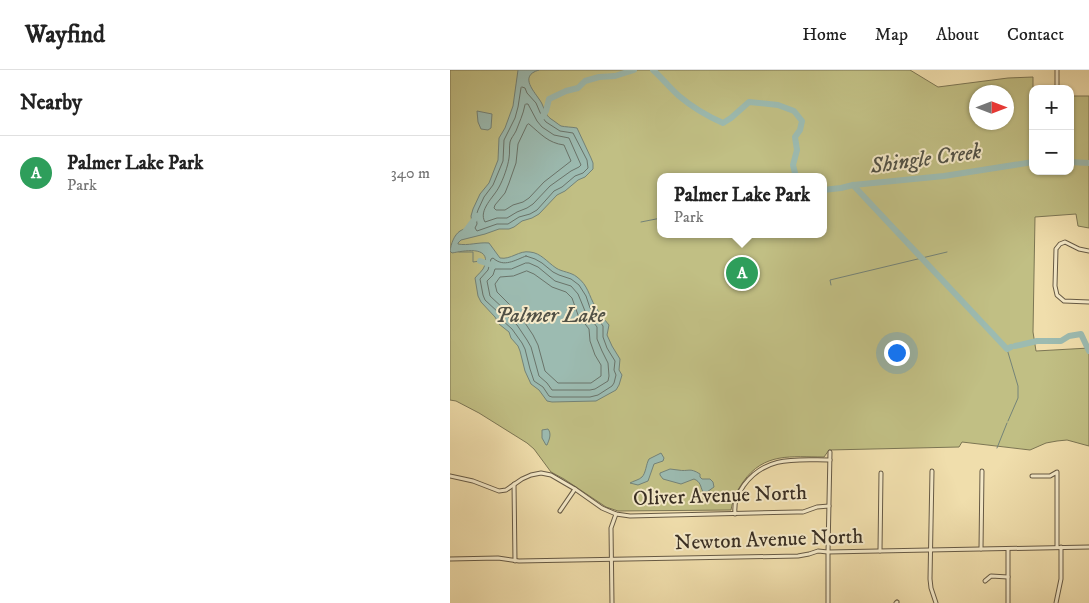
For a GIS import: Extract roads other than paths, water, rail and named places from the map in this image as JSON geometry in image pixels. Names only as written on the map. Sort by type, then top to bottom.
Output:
[{"type":"street","points":[[1057,85],[1058,70]]},
{"type":"street","points":[[1089,251],[1079,249],[1065,242],[1056,249],[1057,295],[1064,301],[1089,302]]},
{"type":"street","points":[[828,603],[830,452]]},
{"type":"street","points":[[735,514],[736,496],[748,480],[761,468],[776,462],[830,460]]},
{"type":"street","points":[[932,471],[931,588],[936,603]]},
{"type":"street","points":[[982,471],[982,549]]},
{"type":"street","points":[[880,551],[881,472]]},
{"type":"street","points":[[1032,476],[1050,476],[1057,472],[1061,579],[1056,603]]},
{"type":"street","name":"Oliver Avenue North","points":[[450,476],[473,481],[499,491],[506,490],[526,477],[541,473],[556,477],[602,508],[616,514],[630,516],[803,512],[817,507],[829,506]]},
{"type":"street","points":[[514,484],[515,561]]},
{"type":"street","points":[[560,510],[575,489]]},
{"type":"street","points":[[612,603],[611,528],[616,514]]},
{"type":"street","name":"Newton Avenue North","points":[[450,559],[498,558],[515,561],[611,560],[798,556],[818,551],[1089,547]]},
{"type":"street","points":[[1008,548],[1008,603]]},
{"type":"street","points":[[985,581],[991,576],[1008,577]]},
{"type":"water","name":"Palmer Lake","points":[[518,70],[539,70],[530,76],[529,80],[532,89],[549,117],[561,126],[577,128],[593,163],[593,169],[585,177],[557,195],[539,214],[532,218],[522,221],[509,229],[499,229],[461,240],[458,244],[489,243],[500,258],[508,258],[522,252],[534,253],[556,268],[572,274],[581,280],[597,309],[609,325],[607,335],[620,359],[619,370],[622,375],[616,390],[596,401],[547,401],[539,390],[531,384],[518,346],[511,338],[509,332],[499,324],[478,296],[475,278],[485,265],[484,254],[474,251],[452,253],[450,251],[456,235],[472,224],[471,216],[473,209],[480,194],[489,183],[498,160],[499,138],[513,106]]},
{"type":"water","points":[[477,111],[492,114],[491,128],[488,130],[481,129]]},
{"type":"water","points":[[548,429],[550,437],[546,445],[542,438],[542,430]]},
{"type":"water","points":[[661,453],[664,458],[663,461],[654,464],[648,481],[638,485],[630,483],[642,477],[649,459]]},
{"type":"water","points":[[670,469],[693,471],[700,474],[702,479],[710,479],[714,487],[707,492],[703,492],[699,483],[694,479],[681,484],[663,479],[660,473]]},
{"type":"waterway","name":"Shingle Creek","points":[[541,118],[546,111],[549,99],[578,88],[585,81],[599,77],[615,76],[634,70]]},
{"type":"waterway","name":"Shingle Creek","points":[[653,70],[684,100],[723,123],[749,102],[778,105],[794,111],[802,121],[800,130],[795,137],[797,150],[793,165],[795,173]]},
{"type":"waterway","name":"Shingle Creek","points":[[1074,162],[1089,163]]},
{"type":"waterway","name":"Shingle Creek","points":[[827,190],[853,185],[944,176],[1029,163]]},
{"type":"waterway","points":[[853,185],[1007,349],[1011,347]]},
{"type":"waterway","name":"Shingle Creek","points":[[464,233],[477,216]]},
{"type":"waterway","points":[[641,222],[657,219]]},
{"type":"waterway","points":[[459,252],[473,252],[473,262],[480,261]]},
{"type":"waterway","points":[[831,285],[830,280],[947,252]]},
{"type":"waterway","points":[[480,261],[492,265]]},
{"type":"waterway","points":[[1015,346],[1037,341],[1061,341],[1069,336],[1081,334],[1089,351]]},
{"type":"waterway","points":[[1007,349],[1018,386],[1018,398],[1008,421]]},
{"type":"waterway","points":[[997,448],[1007,423]]},
{"type":"place","name":"Palmer Lake Park","points":[[742,273]]}]
